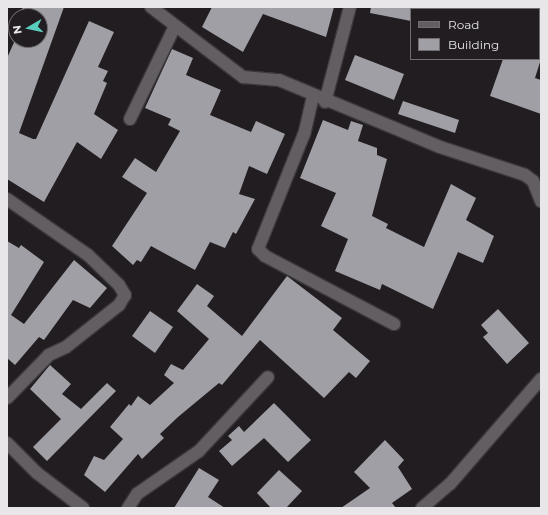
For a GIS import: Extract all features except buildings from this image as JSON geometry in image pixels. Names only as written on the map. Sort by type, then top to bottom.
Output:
[{"type":"street","points":[[151,7],[243,77],[279,80],[325,102],[440,147],[525,175],[533,181],[541,202]]},
{"type":"street","points":[[325,102],[350,7]]},
{"type":"street","points":[[130,119],[175,26]]},
{"type":"street","points":[[313,96],[304,134],[258,249],[265,256],[394,324]]},
{"type":"street","points":[[7,199],[88,255],[119,285],[125,295],[119,305],[66,347],[49,355],[7,398]]},
{"type":"street","points":[[128,508],[137,494],[199,452],[268,377]]},
{"type":"street","points":[[422,508],[450,484],[541,379]]},
{"type":"street","points":[[7,443],[37,473],[83,508]]}]
